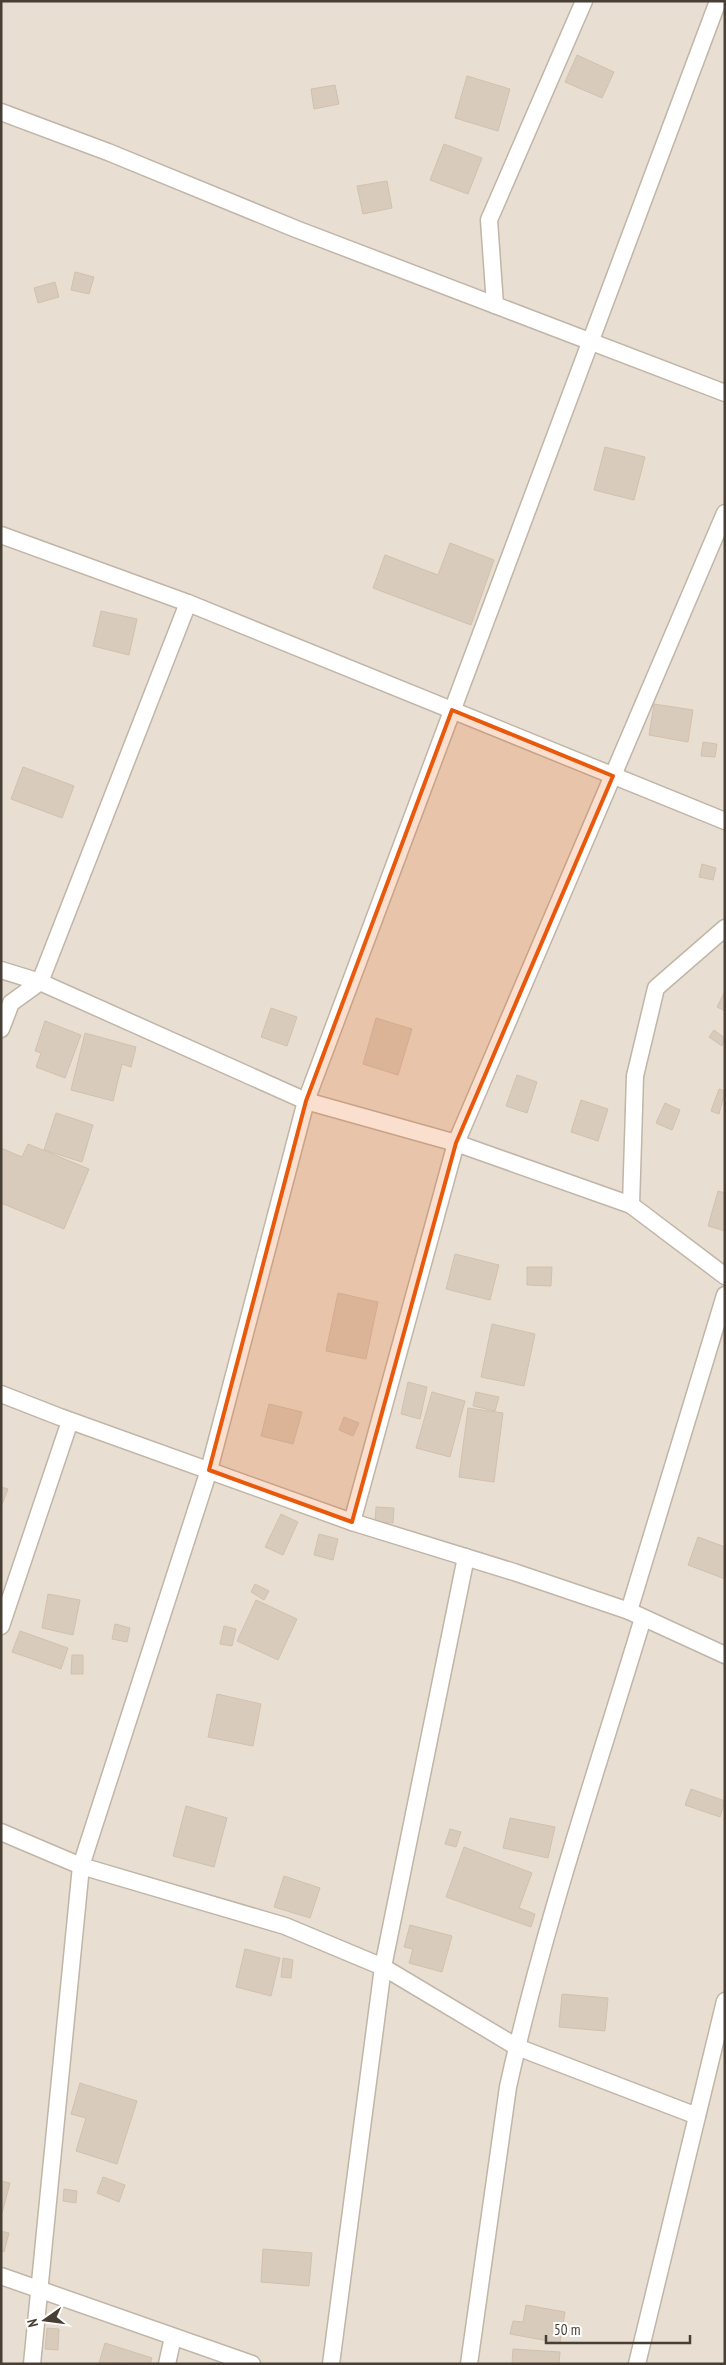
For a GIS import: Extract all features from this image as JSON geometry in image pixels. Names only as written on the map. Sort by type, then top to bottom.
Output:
[{"type":"street","points":[[495,305],[490,220],[584,1]]},
{"type":"street","points":[[32,2364],[41,2291],[82,1866],[209,1470],[306,1101],[718,1]]},
{"type":"street","points":[[1,112],[108,152],[296,229],[725,394]]},
{"type":"street","points":[[352,1522],[456,1143],[725,513]]},
{"type":"street","points":[[1,535],[188,603],[725,821]]},
{"type":"street","points":[[1,1029],[11,1003],[40,982],[120,782],[188,603]]},
{"type":"street","points":[[631,1206],[635,1076],[656,988],[725,928]]},
{"type":"street","points":[[1,970],[40,982],[306,1101],[456,1143],[631,1206],[725,1276]]},
{"type":"street","points":[[469,2364],[508,2087],[517,2047],[543,1947],[725,1295]]},
{"type":"street","points":[[1,1394],[70,1421],[352,1522],[466,1557],[636,1615],[725,1655]]},
{"type":"street","points":[[1,1626],[70,1421]]},
{"type":"street","points":[[331,2364],[383,1967],[466,1557]]},
{"type":"street","points":[[1,1832],[82,1866],[285,1926],[383,1967],[517,2047],[697,2116]]},
{"type":"street","points":[[637,2364],[725,2001]]},
{"type":"street","points":[[1,2276],[252,2364]]},
{"type":"street","points":[[167,2364],[173,2337]]},
{"type":"highlighted area","points":[[452,710],[613,776],[456,1143],[352,1522],[209,1470],[306,1101]]},
{"type":"shaded area","points":[[1,1],[725,1],[725,2364],[1,2364]]},
{"type":"building","points":[[577,55],[614,72],[602,98],[565,82]]},
{"type":"building","points":[[467,76],[510,89],[498,131],[455,118]]},
{"type":"building","points":[[335,85],[339,104],[314,109],[311,89]]},
{"type":"building","points":[[444,144],[482,158],[468,194],[430,180]]},
{"type":"building","points":[[387,181],[392,208],[363,214],[357,186]]},
{"type":"building","points":[[75,272],[94,277],[89,294],[71,290]]},
{"type":"building","points":[[55,282],[59,297],[38,303],[34,288]]},
{"type":"building","points":[[605,447],[645,457],[634,500],[594,490]]},
{"type":"building","points":[[450,543],[494,560],[471,625],[373,588],[385,555],[438,575]]},
{"type":"building","points":[[101,611],[137,619],[129,655],[93,646]]},
{"type":"building","points":[[654,704],[693,710],[688,742],[649,735]]},
{"type":"building","points":[[703,742],[717,744],[715,757],[701,756]]},
{"type":"building","points":[[23,767],[74,786],[62,818],[11,799]]},
{"type":"building","points":[[702,864],[716,868],[713,880],[699,877]]},
{"type":"building","points":[[725,991],[725,1011],[717,1007]]},
{"type":"building","points":[[271,1008],[297,1017],[287,1046],[261,1037]]},
{"type":"building","points":[[376,1018],[412,1029],[398,1075],[363,1064]]},
{"type":"building","points":[[45,1021],[81,1035],[65,1078],[36,1067],[41,1053],[35,1051]]},
{"type":"building","points":[[714,1030],[725,1038],[722,1046],[709,1037]]},
{"type":"building","points":[[85,1033],[136,1047],[131,1067],[122,1064],[113,1101],[71,1090]]},
{"type":"building","points":[[517,1075],[537,1082],[527,1113],[506,1106]]},
{"type":"building","points":[[719,1089],[725,1091],[719,1114],[711,1111]]},
{"type":"building","points":[[581,1100],[608,1109],[598,1141],[571,1132]]},
{"type":"building","points":[[665,1103],[680,1110],[672,1130],[656,1123]]},
{"type":"building","points":[[56,1113],[93,1125],[82,1162],[44,1150]]},
{"type":"building","points":[[28,1144],[89,1169],[64,1229],[1,1203],[1,1148],[22,1157]]},
{"type":"building","points":[[718,1191],[725,1193],[725,1231],[708,1226]]},
{"type":"building","points":[[455,1254],[499,1265],[490,1300],[446,1289]]},
{"type":"building","points":[[527,1267],[552,1267],[551,1286],[527,1285]]},
{"type":"building","points":[[338,1293],[378,1302],[366,1359],[326,1351]]},
{"type":"building","points":[[492,1324],[535,1334],[524,1386],[481,1377]]},
{"type":"building","points":[[408,1382],[427,1387],[420,1419],[401,1414]]},
{"type":"building","points":[[432,1392],[465,1401],[450,1457],[416,1448]]},
{"type":"building","points":[[476,1392],[499,1397],[495,1411],[473,1406]]},
{"type":"building","points":[[269,1404],[302,1412],[293,1444],[261,1436]]},
{"type":"building","points":[[468,1408],[503,1413],[494,1482],[459,1477]]},
{"type":"building","points":[[344,1417],[359,1423],[353,1436],[339,1430]]},
{"type":"building","points":[[1,1487],[8,1489],[1,1507]]},
{"type":"building","points":[[376,1507],[394,1508],[393,1523],[375,1522]]},
{"type":"building","points":[[281,1514],[298,1522],[283,1555],[265,1547]]},
{"type":"building","points":[[319,1534],[338,1539],[333,1560],[314,1555]]},
{"type":"building","points":[[698,1537],[725,1547],[725,1579],[688,1565]]},
{"type":"building","points":[[255,1584],[269,1591],[264,1600],[251,1592]]},
{"type":"building","points":[[48,1594],[80,1600],[73,1635],[42,1628]]},
{"type":"building","points":[[256,1600],[297,1619],[278,1660],[237,1641]]},
{"type":"building","points":[[115,1624],[130,1628],[127,1642],[112,1639]]},
{"type":"building","points":[[224,1626],[236,1629],[232,1646],[220,1644]]},
{"type":"building","points":[[20,1631],[68,1648],[61,1669],[12,1652]]},
{"type":"building","points":[[72,1655],[83,1655],[83,1674],[71,1674]]},
{"type":"building","points":[[217,1694],[261,1704],[253,1746],[208,1737]]},
{"type":"building","points":[[691,1789],[725,1801],[720,1817],[685,1805]]},
{"type":"building","points":[[186,1806],[227,1818],[214,1867],[173,1856]]},
{"type":"building","points":[[510,1818],[555,1827],[548,1858],[503,1848]]},
{"type":"building","points":[[450,1829],[461,1832],[456,1847],[445,1844]]},
{"type":"building","points":[[464,1847],[532,1873],[519,1908],[535,1914],[531,1927],[446,1897]]},
{"type":"building","points":[[284,1876],[320,1888],[310,1918],[274,1907]]},
{"type":"building","points":[[410,1925],[452,1936],[442,1972],[409,1963],[413,1949],[404,1947]]},
{"type":"building","points":[[245,1949],[280,1958],[271,1996],[236,1987]]},
{"type":"building","points":[[283,1958],[293,1960],[291,1978],[281,1977]]},
{"type":"building","points":[[562,1994],[608,1998],[605,2031],[559,2027]]},
{"type":"building","points":[[80,2083],[137,2101],[117,2164],[76,2151],[86,2118],[71,2114]]},
{"type":"building","points":[[103,2177],[125,2185],[119,2202],[97,2193]]},
{"type":"building","points":[[1,2181],[10,2183],[1,2217]]},
{"type":"building","points":[[64,2189],[77,2191],[76,2203],[63,2201]]},
{"type":"building","points":[[1,2231],[9,2233],[4,2252],[1,2251]]},
{"type":"building","points":[[263,2249],[312,2253],[309,2286],[261,2282]]},
{"type":"building","points":[[526,2305],[565,2312],[560,2343],[510,2334],[513,2321],[523,2322]]},
{"type":"building","points":[[47,2328],[59,2329],[58,2350],[45,2349]]},
{"type":"building","points":[[105,2343],[152,2358],[150,2364],[99,2363]]},
{"type":"building","points":[[513,2349],[560,2352],[559,2364],[512,2364]]}]
